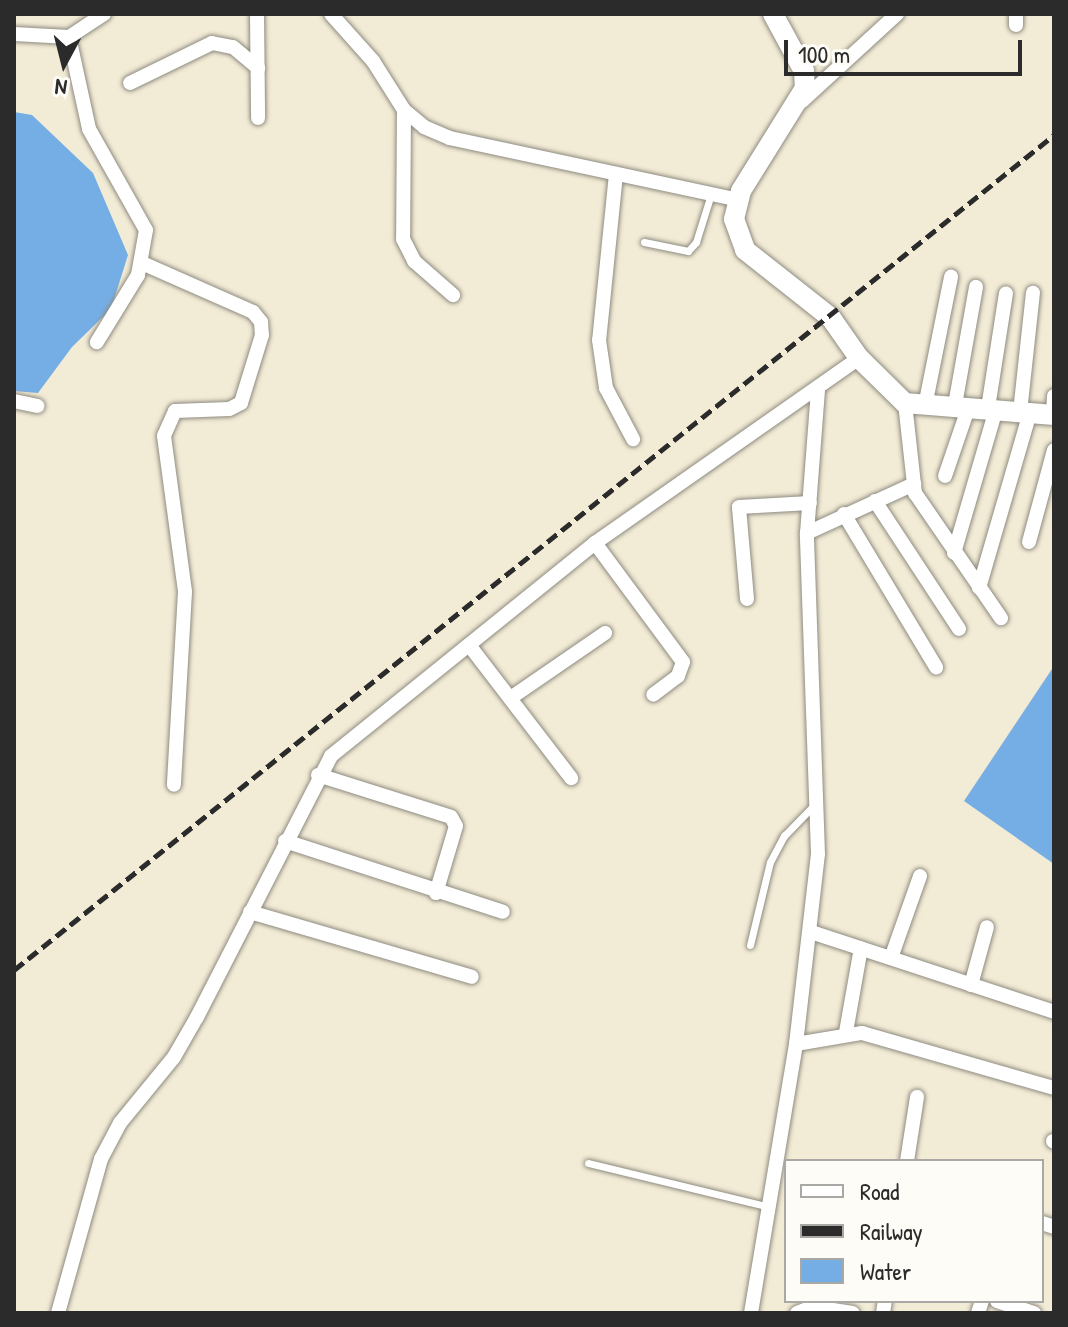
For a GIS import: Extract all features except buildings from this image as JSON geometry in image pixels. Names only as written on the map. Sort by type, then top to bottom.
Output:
[{"type":"street","points":[[14,34],[69,37],[104,14]]},
{"type":"street","points":[[257,14],[258,118]]},
{"type":"street","points":[[331,14],[373,61],[404,110],[450,138],[739,200]]},
{"type":"street","points":[[773,14],[804,71],[801,101]]},
{"type":"street","points":[[897,14],[801,101],[739,200],[734,219],[745,250],[831,318],[859,358],[905,403],[1025,412],[1054,409]]},
{"type":"street","points":[[69,37],[89,129],[146,230],[142,263],[97,342]]},
{"type":"street","points":[[130,83],[212,43],[233,47],[258,68]]},
{"type":"street","points":[[404,110],[403,239],[414,261],[453,295]]},
{"type":"street","points":[[616,174],[599,340],[606,388],[633,439]]},
{"type":"street","points":[[142,263],[253,312],[261,322],[262,335],[241,403],[229,409],[175,411],[164,436],[185,592],[174,785]]},
{"type":"street","points":[[925,406],[951,277]]},
{"type":"street","points":[[945,476],[977,407],[976,287]]},
{"type":"street","points":[[954,553],[977,407],[1006,293]]},
{"type":"street","points":[[979,588],[1025,412],[1033,293]]},
{"type":"street","points":[[58,1313],[101,1159],[120,1123],[174,1057],[318,775],[331,756],[595,543],[859,358]]},
{"type":"street","points":[[751,1313],[766,1206],[796,1044],[818,854],[807,533],[818,389]]},
{"type":"street","points":[[14,401],[37,406]]},
{"type":"street","points":[[905,403],[914,484],[925,513],[1001,618]]},
{"type":"street","points":[[1029,542],[1054,450]]},
{"type":"street","points":[[807,533],[914,484]]},
{"type":"street","points":[[875,501],[959,629]]},
{"type":"street","points":[[747,599],[739,507],[810,503]]},
{"type":"street","points":[[844,514],[936,667]]},
{"type":"street","points":[[595,543],[683,662],[678,676],[653,695]]},
{"type":"street","points":[[512,697],[605,633]]},
{"type":"street","points":[[469,645],[512,697],[571,778]]},
{"type":"street","points":[[318,775],[451,817],[456,826],[436,893]]},
{"type":"street","points":[[285,841],[436,893],[503,912]]},
{"type":"street","points":[[891,958],[920,876]]},
{"type":"street","points":[[250,912],[472,977]]},
{"type":"street","points":[[971,985],[987,927]]},
{"type":"street","points":[[811,932],[1054,1012]]},
{"type":"street","points":[[846,1032],[861,948]]},
{"type":"street","points":[[796,1044],[846,1032],[1054,1088]]},
{"type":"street","points":[[907,1159],[917,1097]]},
{"type":"street","points":[[1003,1303],[1034,1313]]},
{"type":"street","points":[[797,1313],[813,1307],[853,1313]]},
{"type":"lane","points":[[644,242],[688,251],[696,242],[711,194]]},
{"type":"lane","points":[[750,945],[770,862],[784,836],[814,805]]},
{"type":"lane","points":[[588,1163],[766,1206]]},
{"type":"water","points":[[14,112],[32,115],[93,173],[128,255],[111,309],[72,347],[38,393],[14,391]]},
{"type":"water","points":[[1054,666],[1054,864],[964,801]]},
{"type":"railway","points":[[14,970],[1054,135]]}]
